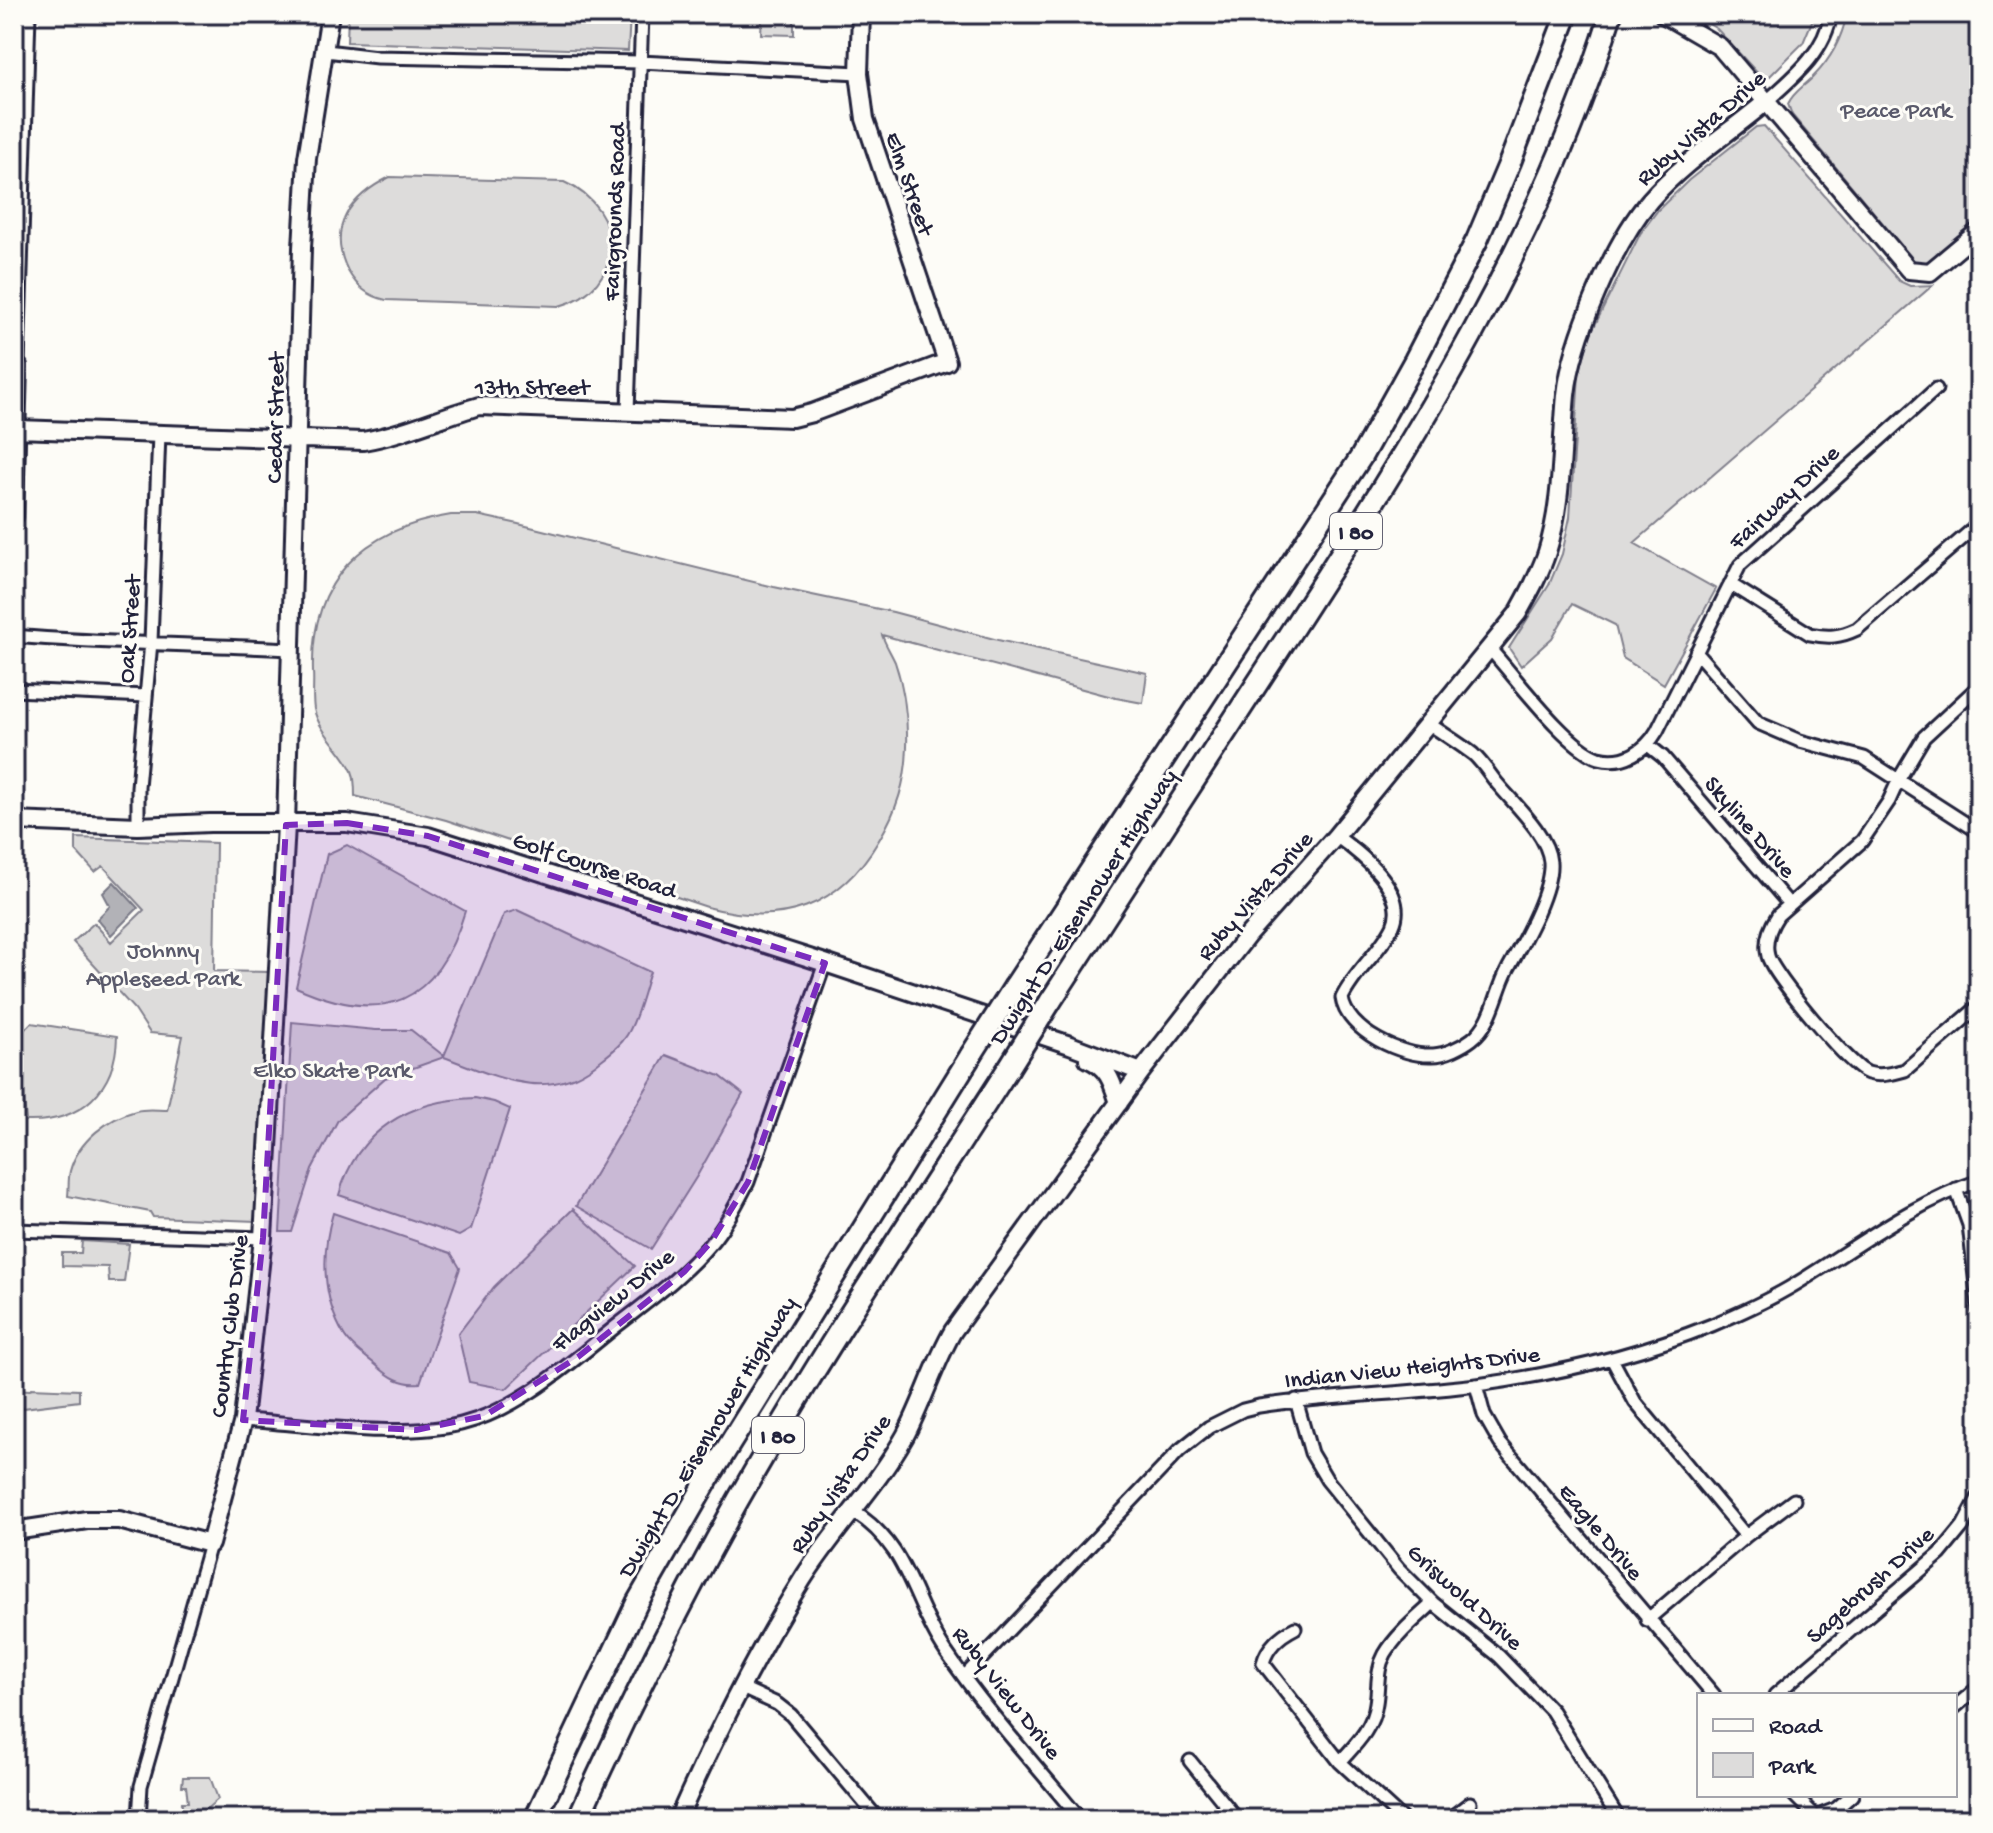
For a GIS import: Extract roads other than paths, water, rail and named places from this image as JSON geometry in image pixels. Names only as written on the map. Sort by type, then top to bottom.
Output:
[{"type":"highway","name":"Dwight D. Eisenhower Highway","points":[[537,1814],[637,1603],[812,1309],[1015,986],[1361,457],[1477,240],[1567,14]]},
{"type":"highway","name":"Dwight D. Eisenhower Highway","points":[[578,1819],[660,1645],[740,1497],[850,1316],[1050,1002],[1383,490],[1458,364],[1508,269],[1546,187],[1609,22]]},
{"type":"street","points":[[14,516],[19,195],[29,14]]},
{"type":"street","name":"Cedar Street","points":[[286,825],[307,158],[330,14]]},
{"type":"street","name":"Fairgrounds Road","points":[[628,411],[642,14]]},
{"type":"street","name":"Elm Street","points":[[861,14],[861,104],[947,362]]},
{"type":"street","points":[[1663,14],[1720,47],[1909,270],[1930,272],[1979,232]]},
{"type":"street","name":"Ruby Vista Drive","points":[[684,1817],[742,1688],[803,1579],[854,1512],[905,1435],[953,1331],[1141,1072],[1247,936],[1336,836],[1518,613],[1546,554],[1557,507],[1571,363],[1580,331],[1619,249],[1650,200],[1803,69],[1817,50],[1831,14]]},
{"type":"street","points":[[326,51],[377,57],[640,62],[859,73]]},
{"type":"street","name":"13th Street","points":[[17,429],[363,441],[394,436],[479,406],[792,418],[947,362]]},
{"type":"street","name":"Fairway Drive","points":[[1648,745],[1740,565],[1936,389]]},
{"type":"street","name":"Oak Street","points":[[138,826],[138,787],[151,642],[159,434]]},
{"type":"street","points":[[1730,584],[1810,634],[1842,636],[1857,629],[1979,524]]},
{"type":"street","points":[[14,636],[77,642],[151,642],[290,649]]},
{"type":"street","points":[[1489,648],[1560,728],[1587,752],[1597,758],[1614,759],[1637,753],[1648,745]]},
{"type":"street","points":[[1696,652],[1758,723],[1800,741],[1864,758],[1979,832]]},
{"type":"street","points":[[1789,904],[1862,841],[1932,728],[1979,686]]},
{"type":"street","points":[[14,690],[146,696]]},
{"type":"street","points":[[1336,836],[1387,883],[1396,916],[1391,929],[1342,998],[1349,1018],[1362,1030],[1416,1054],[1436,1055],[1472,1040],[1482,1028],[1519,949],[1542,896],[1550,862],[1546,846],[1527,817],[1474,755],[1428,723]]},
{"type":"street","name":"Skyline Drive","points":[[1648,745],[1663,757],[1789,904],[1770,926],[1767,939],[1769,959],[1773,969],[1845,1056],[1869,1073],[1892,1074],[1905,1070],[1979,1006]]},
{"type":"street","name":"Golf Course Road","points":[[14,821],[138,826],[347,823],[428,836],[825,963],[1044,1036],[1141,1072]]},
{"type":"street","name":"Country Club Drive","points":[[139,1819],[140,1791],[243,1420],[263,1238],[286,825]]},
{"type":"street","name":"Flagview Drive","points":[[243,1420],[395,1430],[439,1428],[508,1406],[578,1357],[684,1272],[733,1211],[748,1182],[825,963]]},
{"type":"street","points":[[1044,1036],[1105,1069],[1113,1082],[1119,1103]]},
{"type":"street","name":"Indian View Heights Drive","points":[[964,1677],[1193,1439],[1243,1410],[1296,1400],[1476,1385],[1612,1359],[1684,1336],[1758,1305],[1892,1221],[1979,1181]]},
{"type":"street","points":[[1956,1189],[1969,1225],[1979,1311]]},
{"type":"street","points":[[14,1230],[263,1238]]},
{"type":"street","points":[[1612,1359],[1635,1402],[1746,1536]]},
{"type":"street","name":"Eagle Drive","points":[[1476,1385],[1484,1415],[1500,1443],[1647,1620],[1712,1693]]},
{"type":"street","name":"Griswold Drive","points":[[1296,1400],[1311,1453],[1319,1469],[1399,1569],[1433,1603],[1490,1647],[1552,1711],[1619,1819]]},
{"type":"street","name":"Sagebrush Drive","points":[[1777,1693],[1940,1554],[1963,1526],[1979,1496]]},
{"type":"street","points":[[1647,1620],[1746,1536],[1794,1500]]},
{"type":"street","name":"Ruby View Drive","points":[[854,1512],[889,1541],[939,1642],[1080,1819]]},
{"type":"street","points":[[14,1531],[87,1520],[119,1520],[210,1544]]},
{"type":"street","points":[[1340,1762],[1364,1735],[1371,1721],[1376,1704],[1378,1672],[1385,1655],[1395,1639],[1433,1603]]},
{"type":"street","points":[[1295,1628],[1276,1641],[1263,1663],[1340,1762],[1402,1819]]},
{"type":"street","points":[[1957,1705],[1979,1687]]},
{"type":"street","points":[[742,1688],[777,1704],[791,1715],[878,1819]]},
{"type":"street","points":[[1190,1761],[1237,1819]]},
{"type":"street","points":[[1796,1797],[1818,1816],[1836,1809],[1850,1797]]},
{"type":"street","points":[[1449,1819],[1470,1803]]},
{"type":"park label","name":"Peace Park","points":[[1896,109]]},
{"type":"park label","name":"Johnny Appleseed Park","points":[[163,963]]},
{"type":"park label","name":"Elko Skate Park","points":[[332,1069]]}]
